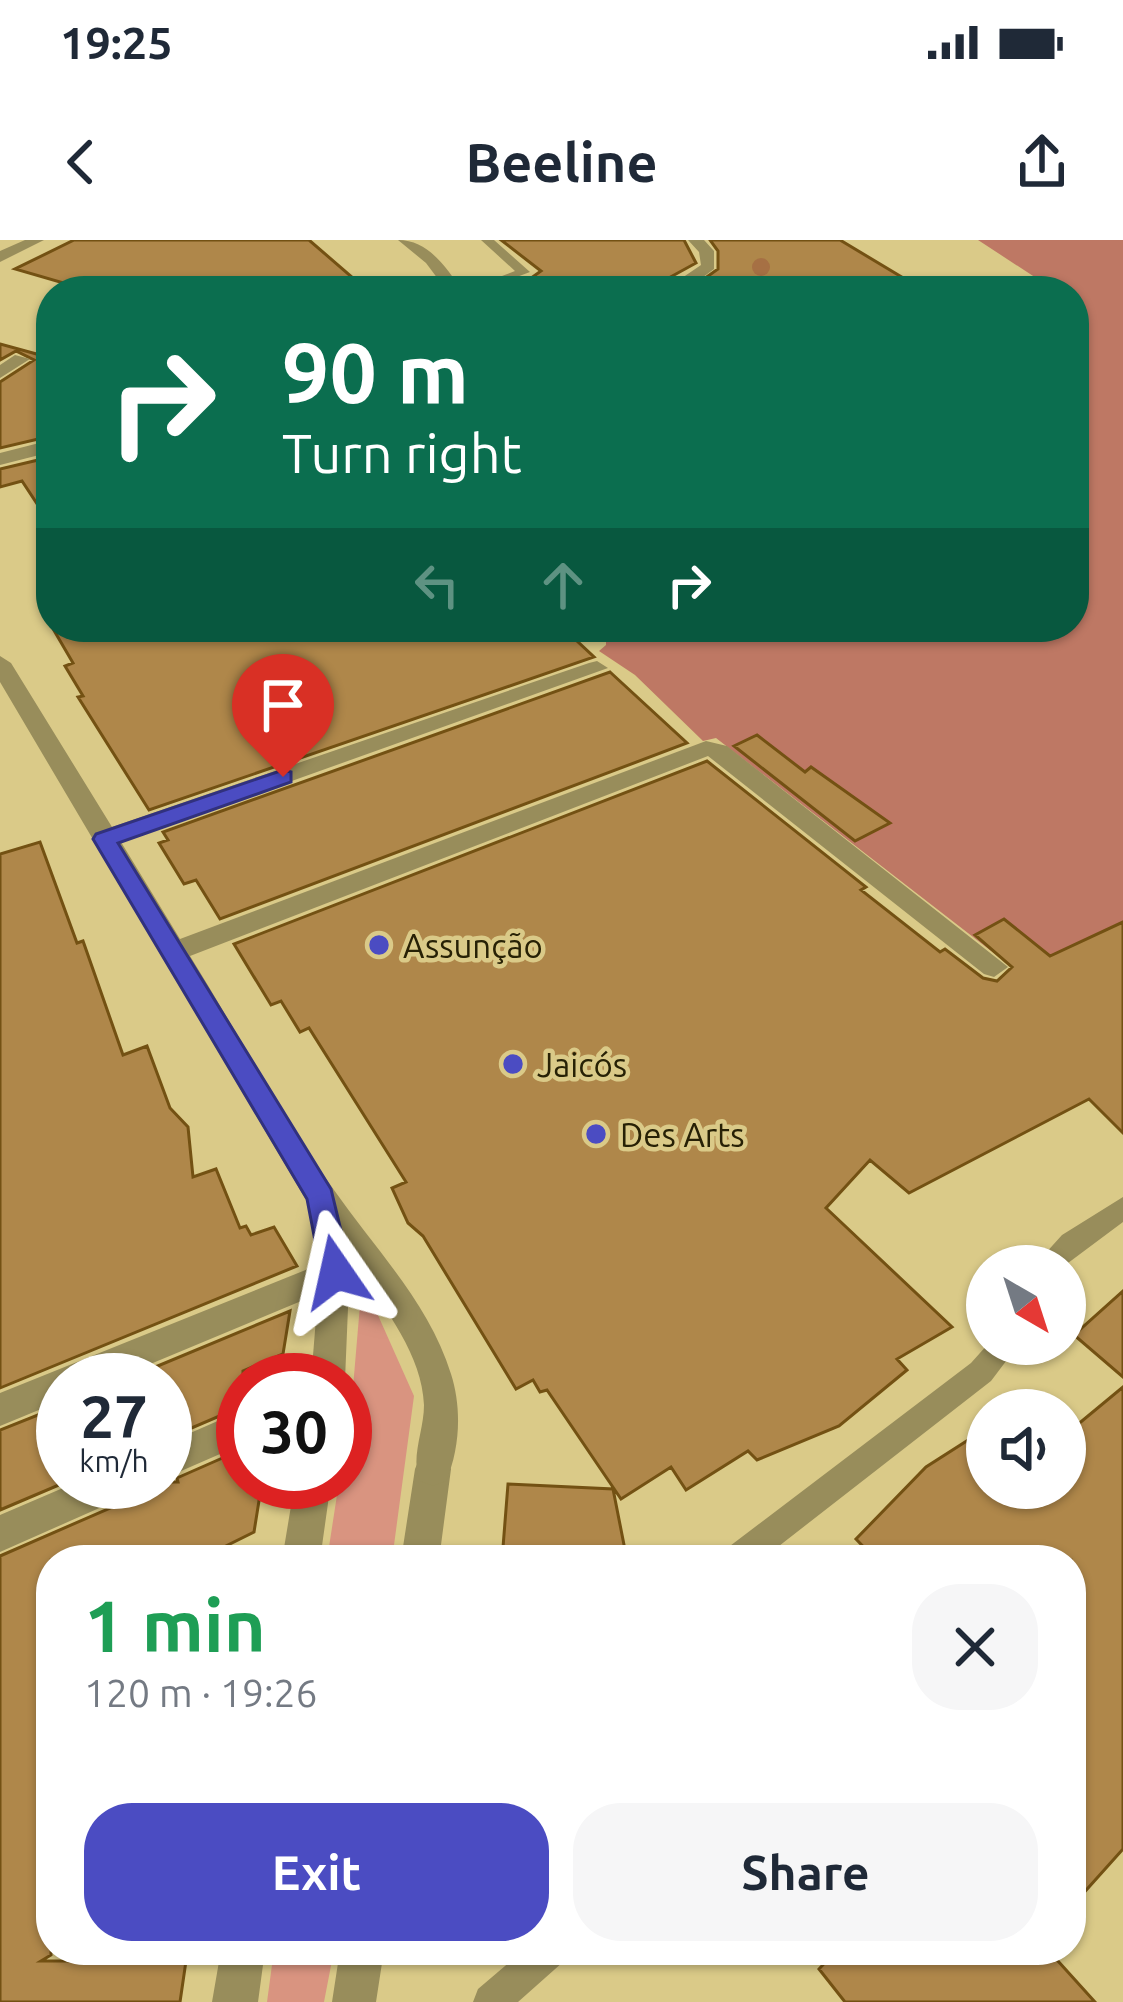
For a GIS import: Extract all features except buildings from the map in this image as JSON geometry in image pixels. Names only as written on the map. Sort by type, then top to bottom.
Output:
[{"type":"street","points":[[0,257],[37,240]]},
{"type":"street","points":[[406,240],[443,276]]},
{"type":"street","points":[[694,240],[706,251],[709,266],[695,276]]},
{"type":"street","points":[[0,373],[21,359]]},
{"type":"street","points":[[0,459],[36,450]]},
{"type":"street","points":[[0,663],[321,1197],[381,1279],[424,1349],[441,1398],[422,1545]]},
{"type":"street","points":[[104,839],[597,668]]},
{"type":"street","points":[[173,952],[706,748],[719,751],[994,968]]},
{"type":"street","points":[[321,1197],[336,1272],[330,1353]]},
{"type":"street","points":[[139,1353],[336,1272]]},
{"type":"street","points":[[0,1410],[36,1395]]},
{"type":"street","points":[[0,1534],[57,1509]]},
{"type":"street","points":[[303,1545],[309,1509]]},
{"type":"street","points":[[235,2002],[240,1965]]},
{"type":"street","points":[[354,2002],[360,1965]]},
{"type":"lane","points":[[487,240],[524,272],[512,276]]},
{"type":"lane","points":[[1069,1245],[1123,1208]]},
{"type":"lane","points":[[757,1545],[985,1365]]},
{"type":"lane","points":[[491,2002],[534,1965]]},
{"type":"shaded area","points":[[978,240],[1123,240],[1123,922],[1017,971],[716,738],[703,741],[635,675],[599,651],[606,642],[1089,642],[1089,276],[1033,276]]},
{"type":"shaded area","points":[[361,1293],[373,1304],[414,1396],[394,1545],[329,1545],[335,1509],[372,1509],[372,1353],[356,1353]]},
{"type":"shaded area","points":[[272,1965],[331,1965],[324,2002],[267,2002]]},
{"type":"place","name":"Assunção","points":[[379,945]]},
{"type":"place","name":"Jaicós","points":[[513,1064]]},
{"type":"place","name":"Des Arts","points":[[596,1134]]},
{"type":"route","points":[[283,777],[104,839],[321,1197],[336,1272]]}]
